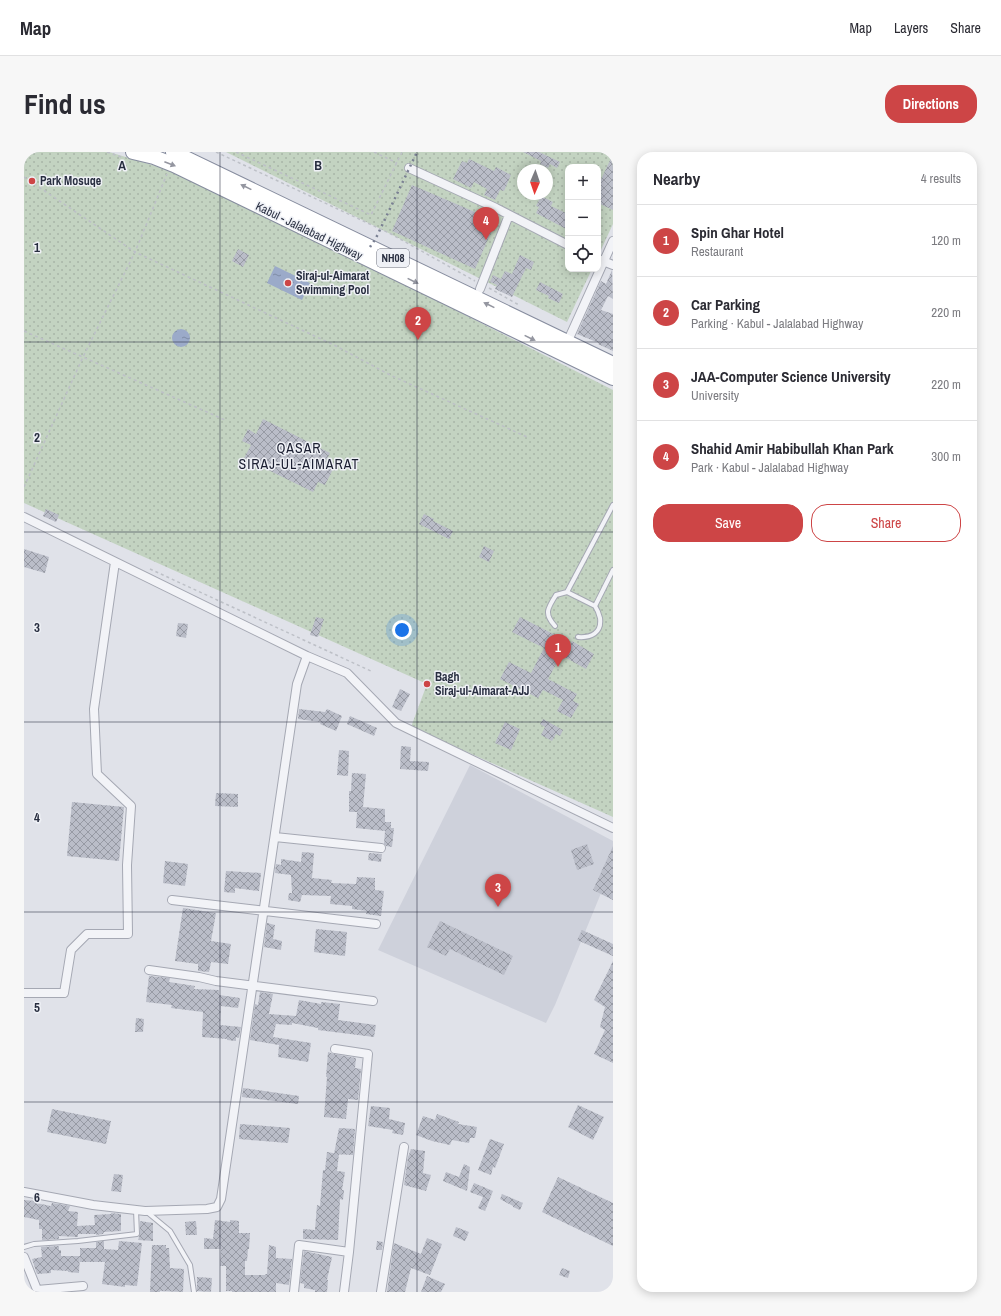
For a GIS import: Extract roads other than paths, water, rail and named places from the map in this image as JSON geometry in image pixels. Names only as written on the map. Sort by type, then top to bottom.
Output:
[{"type":"highway","name":"Kabul - Jalalabad Highway","points":[[133,152],[154,157],[174,158],[565,348],[613,378]]},
{"type":"highway","name":"Kabul - Jalalabad Highway","points":[[565,348],[613,364]]},
{"type":"street","points":[[409,168],[509,215],[565,243]]},
{"type":"street","points":[[481,287],[509,215]]},
{"type":"street","points":[[613,241],[601,260],[613,265]]},
{"type":"street","points":[[565,348],[596,272]]},
{"type":"street","points":[[24,517],[307,656],[347,673],[396,723],[613,828]]},
{"type":"street","points":[[24,993],[64,993],[71,950],[88,934],[128,934],[127,865],[131,806],[97,774],[94,709],[115,562]]},
{"type":"street","points":[[24,1192],[93,1205],[145,1211],[206,1209],[217,1207],[221,1199],[297,684],[307,656]]},
{"type":"street","points":[[275,837],[380,848]]},
{"type":"street","points":[[172,900],[376,924]]},
{"type":"street","points":[[149,970],[199,976],[216,981],[373,1002]]},
{"type":"street","points":[[335,1049],[368,1054],[344,1292]]},
{"type":"street","points":[[381,1292],[404,1147]]},
{"type":"street","points":[[294,1292],[299,1245],[349,1252]]},
{"type":"street","points":[[24,1257],[38,1291],[83,1286]]},
{"type":"lane","points":[[556,626],[548,619],[548,610],[556,596],[567,592],[613,505]]},
{"type":"lane","points":[[595,606],[613,570]]},
{"type":"lane","points":[[567,592],[595,606],[600,617],[599,627],[595,634],[587,638],[578,637]]},
{"type":"lane","points":[[24,1247],[34,1244],[78,1241],[136,1234],[136,1210]]},
{"type":"lane","points":[[145,1211],[170,1231],[190,1265],[194,1292]]},
{"type":"water","name":"Siraj-ul-Aimarat Swimming Pool","points":[[275,266],[310,283],[302,300],[267,283]]},
{"type":"water","points":[[181,329],[187,332],[190,338],[187,344],[181,347],[175,344],[172,338],[175,332]]},
{"type":"railway","points":[[370,247],[376,238],[417,152]]},
{"type":"place","name":"Park Mosuqe","points":[[32,181]]},
{"type":"place","name":"Shahid Amir Habibullah Khan Park","points":[[486,240]]},
{"type":"place","name":"Siraj-ul-Aimarat Swimming Pool","points":[[288,283]]},
{"type":"place","name":"Car Parking","points":[[418,340]]},
{"type":"place","name":"Spin Ghar Hotel","points":[[558,667]]},
{"type":"place","name":"Bagh Siraj-ul-Aimarat-AJJ","points":[[427,684]]},
{"type":"place","name":"JAA-Computer Science University","points":[[498,907]]},
{"type":"district","name":"QASAR SIRAJ-UL-AIMARAT","points":[[299,456]]}]
